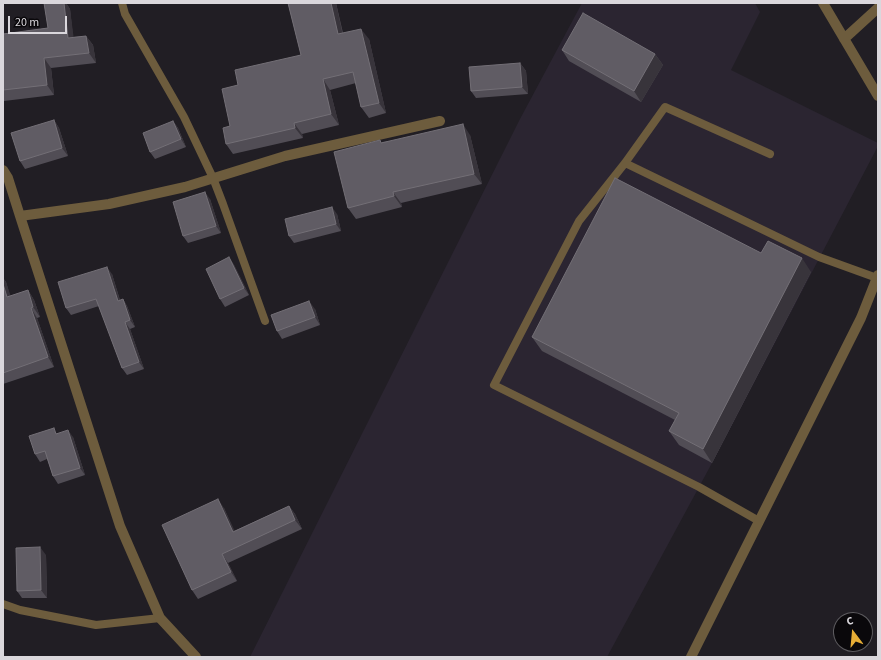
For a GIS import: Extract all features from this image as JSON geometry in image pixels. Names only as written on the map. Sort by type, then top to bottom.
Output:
[{"type":"street","points":[[823,3],[878,96]]},
{"type":"street","points":[[844,39],[878,8]]},
{"type":"street","points":[[20,216],[108,204],[185,187],[285,156],[440,121]]},
{"type":"street","points":[[3,170],[8,178],[120,526],[160,618],[196,657]]},
{"type":"street","points":[[691,657],[861,318],[878,277]]},
{"type":"lane","points":[[122,3],[125,14],[184,117],[213,178],[265,321]]},
{"type":"lane","points":[[760,521],[699,487],[494,385],[580,222],[665,107],[770,154]]},
{"type":"lane","points":[[625,163],[820,257],[878,277]]},
{"type":"lane","points":[[3,604],[20,610],[96,625],[160,618]]},
{"type":"shaded area","points":[[582,3],[755,3],[760,12],[731,70],[878,143],[878,146],[712,463],[607,657],[250,657],[520,119]]},
{"type":"building","points":[[44,3],[64,3],[68,38],[86,36],[89,53],[44,58],[47,85],[3,90],[3,34],[48,28]]},
{"type":"building","points":[[288,3],[331,3],[338,34],[361,29],[379,103],[361,107],[353,72],[323,79],[331,114],[294,123],[295,128],[226,144],[223,128],[230,126],[222,89],[238,85],[235,70],[301,55]]},
{"type":"building","points":[[583,13],[655,54],[634,91],[562,50]]},
{"type":"building","points":[[520,63],[522,87],[471,91],[469,67]]},
{"type":"building","points":[[54,120],[62,148],[20,161],[11,133]]},
{"type":"building","points":[[173,121],[181,139],[150,152],[143,133]]},
{"type":"building","points":[[463,124],[474,174],[393,192],[394,196],[348,208],[334,152],[380,140],[381,143]]},
{"type":"building","points":[[615,178],[761,253],[768,241],[802,258],[703,449],[669,431],[679,413],[532,337]]},
{"type":"building","points":[[205,192],[216,226],[183,236],[173,202]]},
{"type":"building","points":[[332,207],[336,224],[289,236],[285,219]]},
{"type":"building","points":[[229,257],[244,288],[220,299],[206,269]]},
{"type":"building","points":[[107,267],[118,301],[123,299],[130,320],[125,322],[139,362],[122,368],[96,299],[66,308],[58,282]]},
{"type":"building","points":[[3,284],[7,297],[28,290],[33,307],[31,308],[48,357],[3,373]]},
{"type":"building","points":[[309,301],[315,317],[277,331],[271,315]]},
{"type":"building","points":[[54,428],[56,434],[68,430],[80,468],[53,476],[45,451],[35,454],[29,436]]},
{"type":"building","points":[[218,499],[233,532],[289,506],[295,520],[222,554],[231,572],[192,590],[162,525]]},
{"type":"building","points":[[40,547],[41,590],[17,591],[16,548]]}]
